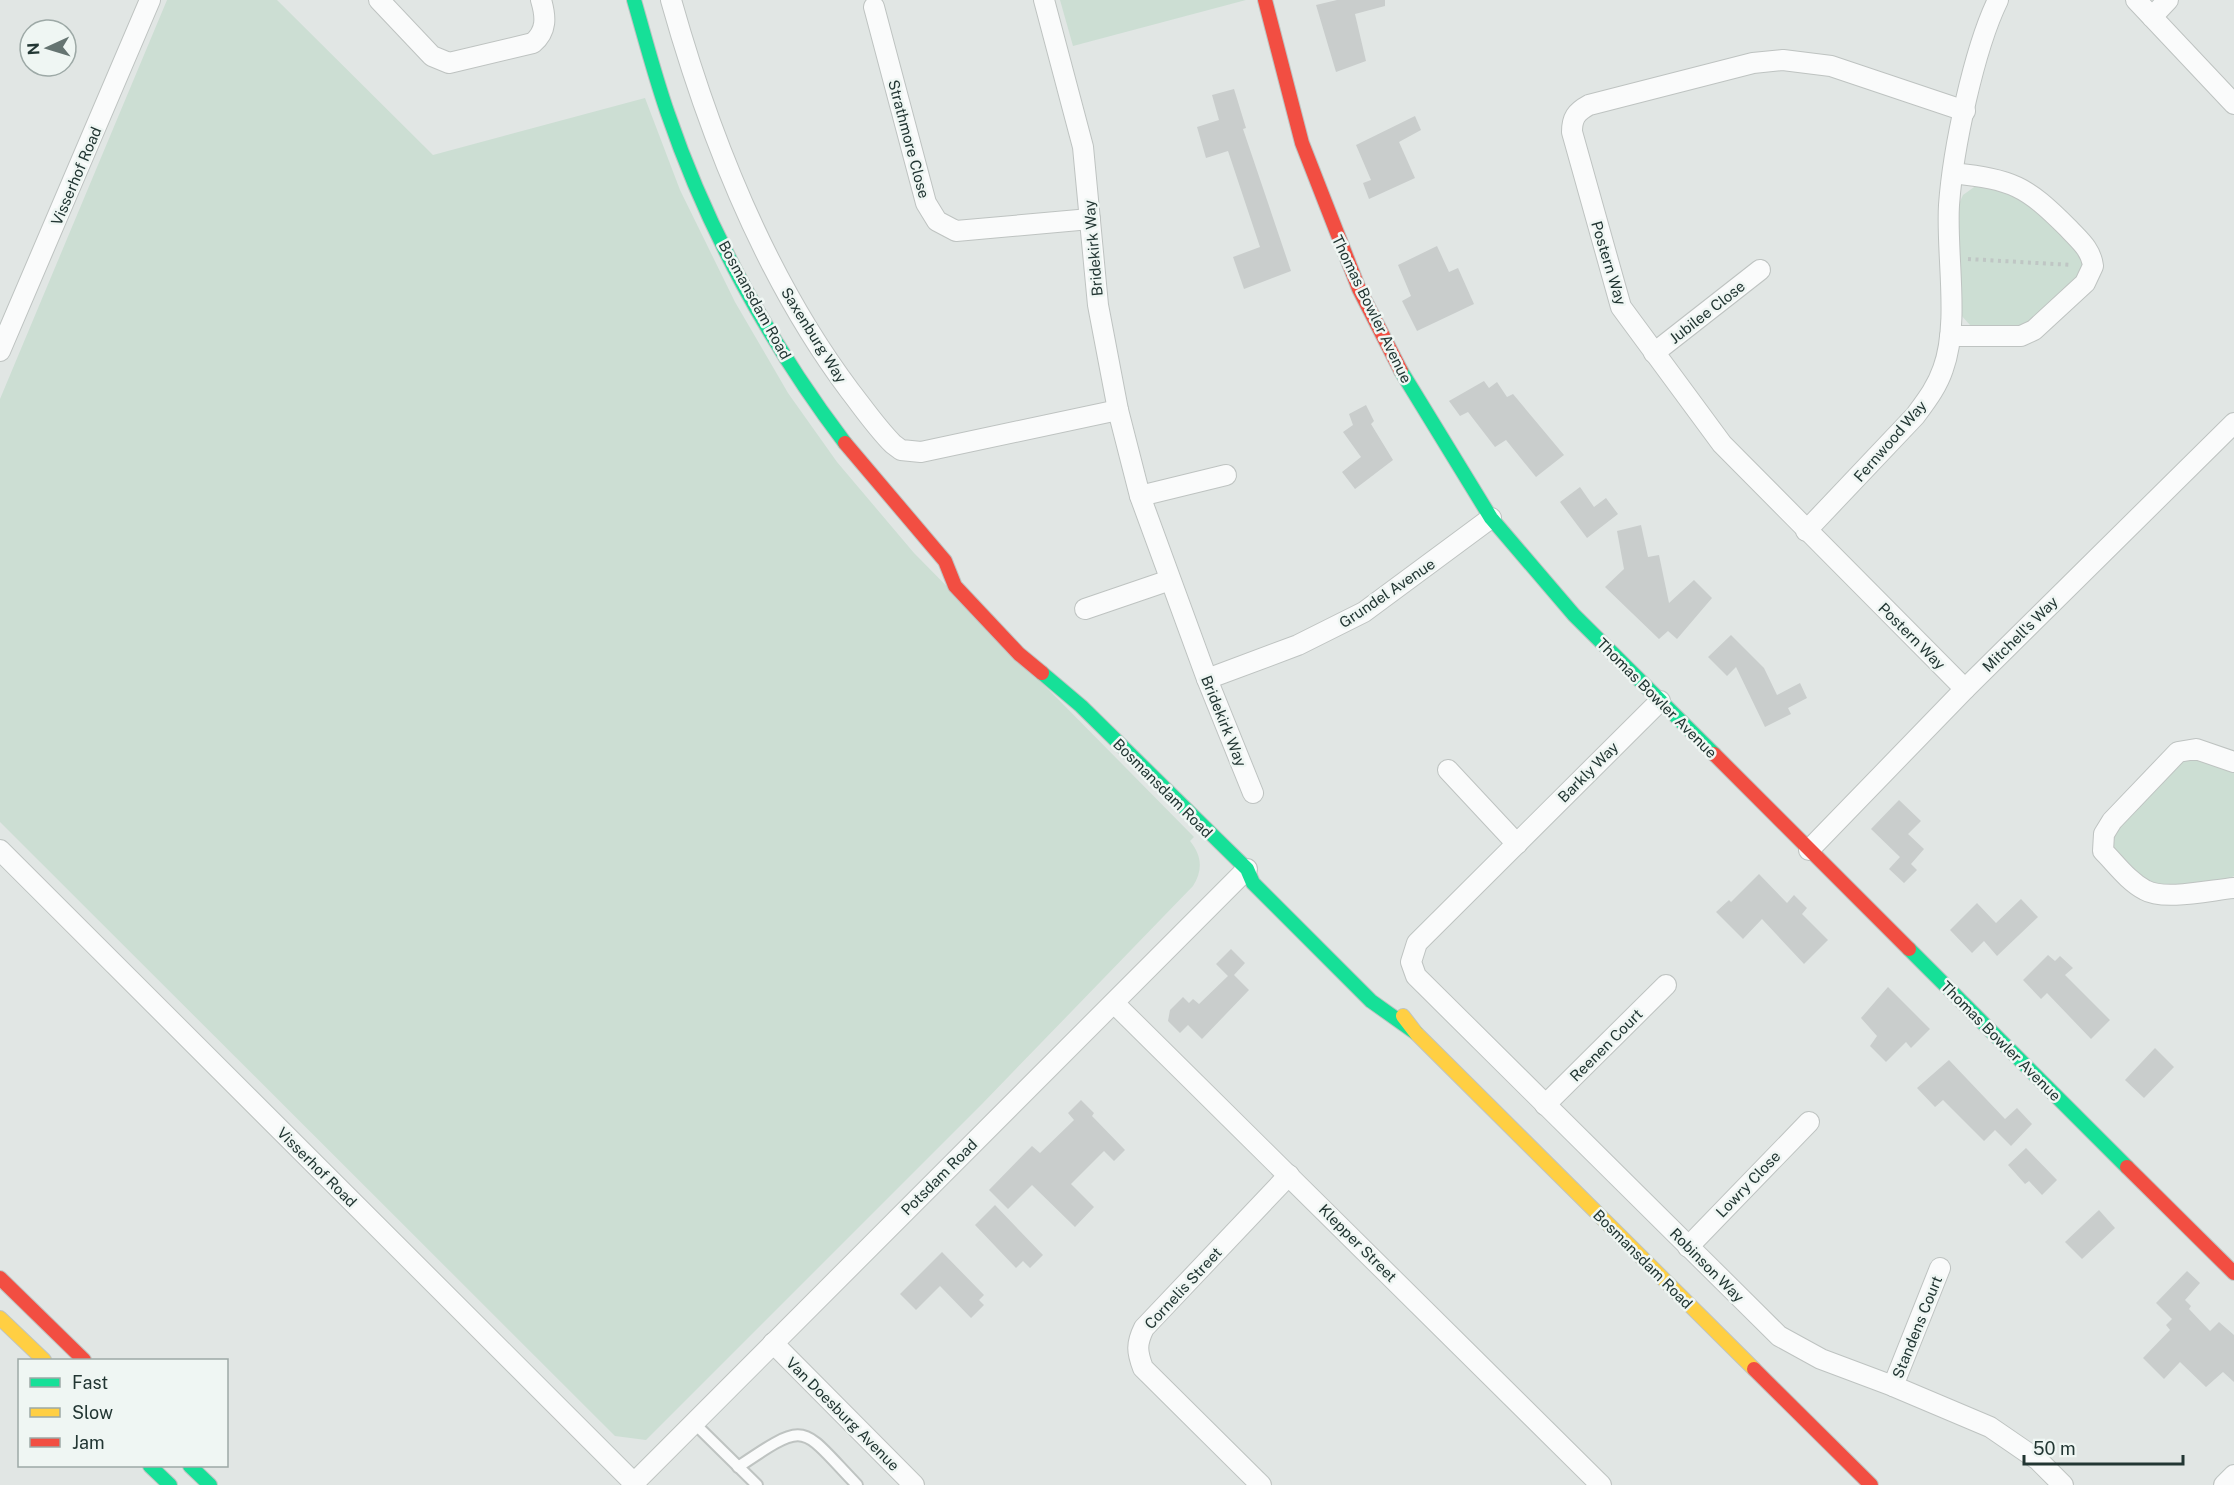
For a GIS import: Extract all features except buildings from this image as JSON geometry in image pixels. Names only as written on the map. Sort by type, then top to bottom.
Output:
[{"type":"main road","name":"Bosmansdam Road","points":[[634,0],[676,135],[693,178],[737,272],[765,322],[832,426],[866,471],[945,561],[955,586],[1019,654],[1081,706],[1247,869],[1271,879]]},
{"type":"main road","name":"Thomas Bowler Avenue","points":[[1265,0],[1302,143],[1359,289],[1416,398],[1491,518],[1574,615],[2234,1273]]},
{"type":"main road","name":"Bosmansdam Road","points":[[945,561],[968,573]]},
{"type":"main road","name":"Bosmansdam Road","points":[[1060,670],[1081,706]]},
{"type":"main road","name":"Bosmansdam Road","points":[[1247,869],[1253,883],[1323,956],[1371,1001],[1416,1033]]},
{"type":"main road","name":"Bosmansdam Road","points":[[1387,995],[1416,1033],[1871,1485]]},
{"type":"main road","points":[[0,1278],[83,1359]]},
{"type":"main road","points":[[0,1318],[43,1359]]},
{"type":"main road","points":[[151,1467],[170,1485]]},
{"type":"main road","points":[[191,1467],[210,1485]]},
{"type":"street","name":"Visserhof Road","points":[[0,351],[150,0]]},
{"type":"street","points":[[386,4],[432,56],[449,63],[458,63],[532,43],[542,33],[545,24],[541,0]]},
{"type":"street","name":"Saxenburg Way","points":[[670,0],[687,56],[762,248],[833,369],[893,444],[901,450],[921,452],[1118,410]]},
{"type":"street","name":"Bridekirk Way","points":[[1044,0],[1083,147],[1098,305],[1118,410],[1140,496],[1207,679],[1253,793]]},
{"type":"street","name":"Fernwood Way","points":[[1806,531],[1860,476],[1929,396],[1944,368],[1950,336],[1949,205],[1953,173],[1965,111],[1985,31],[1998,0]]},
{"type":"street","points":[[2136,0],[2234,104]]},
{"type":"street","points":[[2152,17],[2168,0]]},
{"type":"street","name":"Strathmore Close","points":[[874,7],[926,203],[937,221],[956,231],[1090,219]]},
{"type":"street","name":"Postern Way","points":[[1965,111],[1831,66],[1783,60],[1753,63],[1589,105],[1578,111],[1572,122],[1572,132],[1613,286],[1621,307],[1722,444],[1965,689]]},
{"type":"street","points":[[1950,336],[2021,336],[2034,330],[2044,324],[2085,283],[2093,266],[2089,250],[2039,198],[2007,182],[1953,173]]},
{"type":"street","name":"Jubilee Close","points":[[1654,353],[1760,270]]},
{"type":"street","name":"Mitchell's Way","points":[[1809,850],[1965,689],[2231,432]]},
{"type":"street","points":[[1140,496],[1226,475]]},
{"type":"street","name":"Grundel Avenue","points":[[1207,679],[1298,645],[1364,612],[1491,518]]},
{"type":"street","points":[[1085,609],[1170,580]]},
{"type":"street","name":"Barkly Way","points":[[1411,962],[1417,944],[1660,700]]},
{"type":"street","points":[[2234,762],[2196,749],[2178,752],[2112,821],[2104,834],[2103,851],[2147,891],[2164,895],[2234,888]]},
{"type":"street","points":[[1448,770],[1517,844]]},
{"type":"street","name":"Visserhof Road","points":[[0,850],[633,1484]]},
{"type":"street","name":"Potsdam Road","points":[[633,1484],[1247,869]]},
{"type":"street","name":"Robinson Way","points":[[1411,962],[1420,981],[1779,1336],[1821,1359],[1893,1386],[1990,1427],[2038,1460],[2063,1485]]},
{"type":"street","name":"Reenen Court","points":[[1545,1105],[1666,985]]},
{"type":"street","name":"Klepper Street","points":[[1114,1003],[1290,1175],[1600,1485]]},
{"type":"street","name":"Lowry Close","points":[[1688,1247],[1809,1122]]},
{"type":"street","name":"Cornelis Street","points":[[1261,1485],[1143,1368],[1137,1353],[1138,1340],[1144,1328],[1290,1175]]},
{"type":"street","name":"Standens Court","points":[[1893,1386],[1940,1268]]},
{"type":"street","name":"Van Doesburg Avenue","points":[[773,1343],[914,1485]]},
{"type":"street","points":[[2224,1485],[2234,1475]]},
{"type":"lane","points":[[693,1423],[757,1485]]},
{"type":"lane","points":[[738,1467],[779,1439],[791,1433],[801,1433],[812,1439],[857,1485]]},
{"type":"path","points":[[1949,258],[2093,266]]},
{"type":"green space","points":[[167,0],[277,0],[433,155],[645,98],[680,190],[735,302],[788,393],[837,462],[914,553],[1194,837],[1190,841],[1197,852],[1200,869],[1193,886],[982,1104],[646,1440],[615,1436],[0,822],[0,399]]},
{"type":"green space","points":[[1060,0],[1246,0],[1073,46]]},
{"type":"green space","points":[[1977,185],[2019,195],[2076,247],[2083,263],[2081,275],[2037,319],[2021,328],[1976,328],[1960,314],[1958,206],[1963,195]]},
{"type":"green space","points":[[2196,757],[2234,773],[2234,876],[2226,880],[2165,888],[2146,881],[2113,847],[2112,830],[2182,760]]},
{"type":"traffic: fast","points":[[634,0],[668,114],[684,158],[722,243],[743,285],[791,366],[845,443]]},
{"type":"traffic: fast","points":[[1401,371],[1491,518],[1574,615],[1714,754]]},
{"type":"traffic: fast","points":[[1042,673],[1081,706],[1247,869],[1253,883],[1371,1001],[1416,1033]]},
{"type":"traffic: fast","points":[[1909,949],[2127,1167]]},
{"type":"traffic: fast","points":[[151,1467],[170,1485]]},
{"type":"traffic: fast","points":[[191,1467],[210,1485]]},
{"type":"traffic: slow","points":[[1403,1016],[1416,1033],[1754,1369]]},
{"type":"traffic: slow","points":[[0,1318],[43,1359]]},
{"type":"traffic: jam","points":[[1265,0],[1302,143],[1359,289],[1401,371]]},
{"type":"traffic: jam","points":[[845,443],[945,561],[955,586],[1019,654],[1042,673]]},
{"type":"traffic: jam","points":[[1714,754],[1909,949]]},
{"type":"traffic: jam","points":[[2127,1167],[2234,1273]]},
{"type":"traffic: jam","points":[[0,1278],[83,1359]]},
{"type":"traffic: jam","points":[[1754,1369],[1871,1485]]}]
